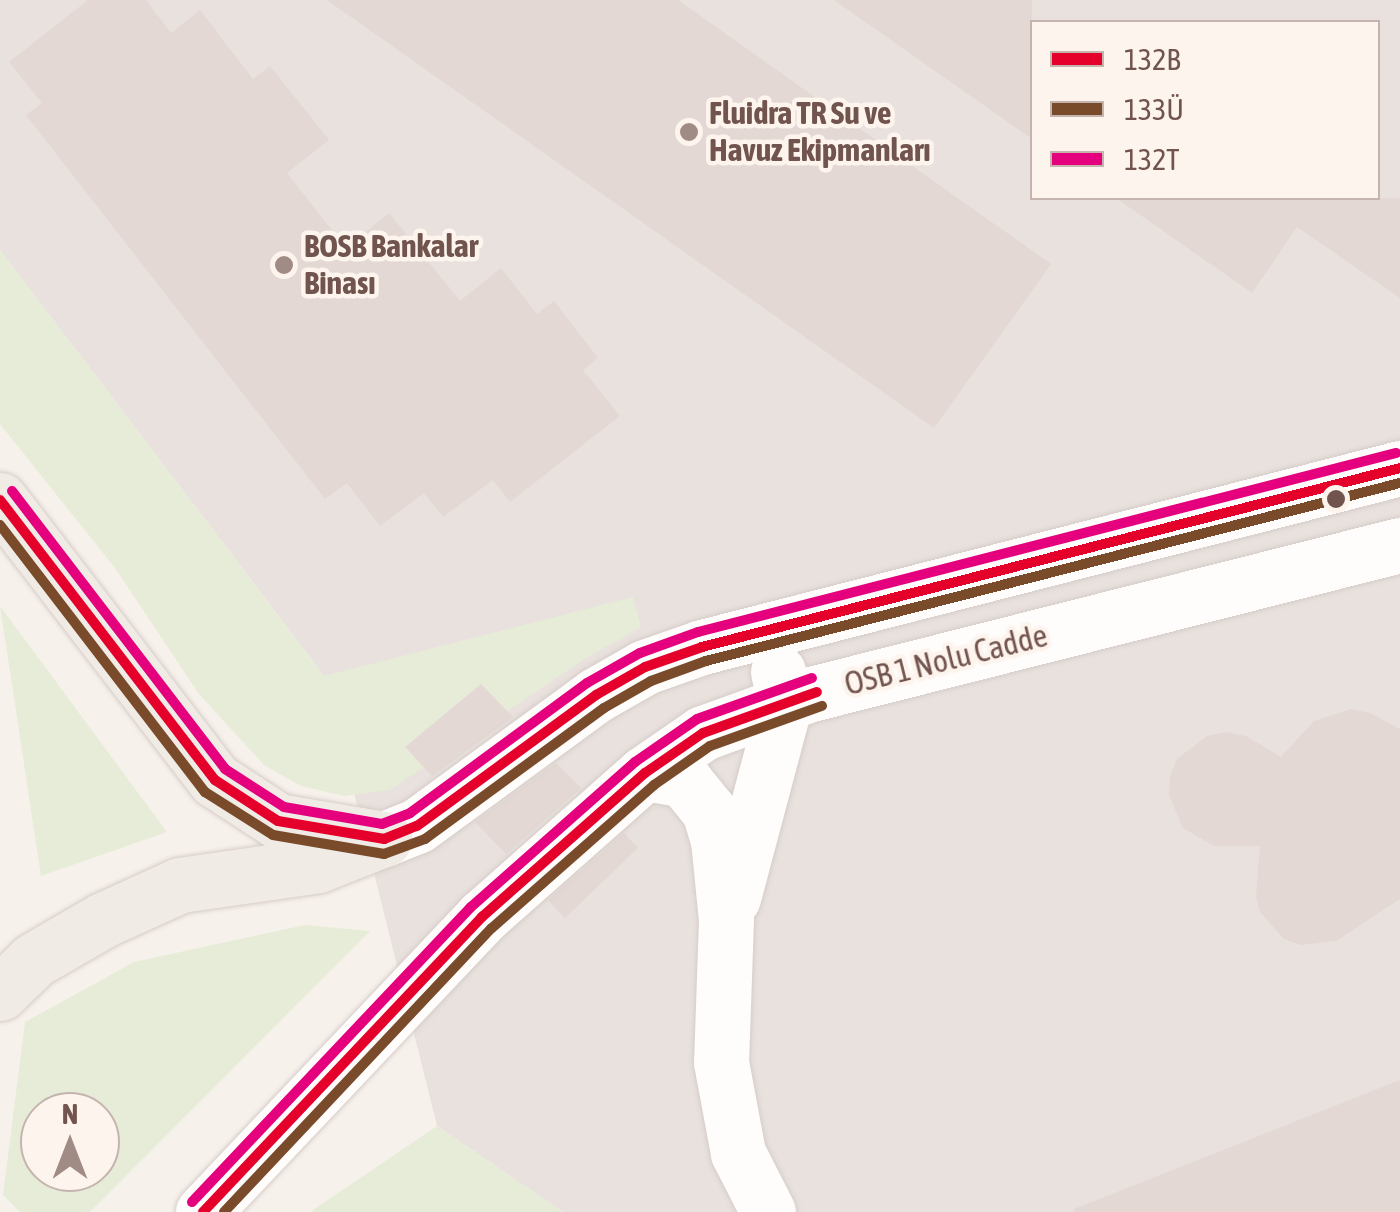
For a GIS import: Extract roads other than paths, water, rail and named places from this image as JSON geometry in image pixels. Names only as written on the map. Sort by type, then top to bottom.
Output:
[{"type":"main road","points":[[0,500],[215,780],[278,821],[384,839]]},
{"type":"main road","points":[[0,992],[34,960],[102,920],[180,886],[318,866],[384,839]]},
{"type":"street","points":[[384,839],[417,826],[596,694],[645,668],[735,639],[1400,468]]},
{"type":"street","name":"OSB 1 Nolu Cadde","points":[[203,1212],[482,917],[645,773],[703,733],[785,702],[1400,545]]},
{"type":"street","points":[[726,920],[785,702],[775,664],[762,650],[735,639]]},
{"type":"street","points":[[645,773],[684,780],[709,811],[718,840],[726,920],[721,1062],[738,1153],[768,1212]]},
{"type":"place","name":"Fluidra TR Su ve Havuz Ekipmanları","points":[[689,132]]},
{"type":"place","name":"BOSB Bankalar Binası","points":[[284,265]]}]
